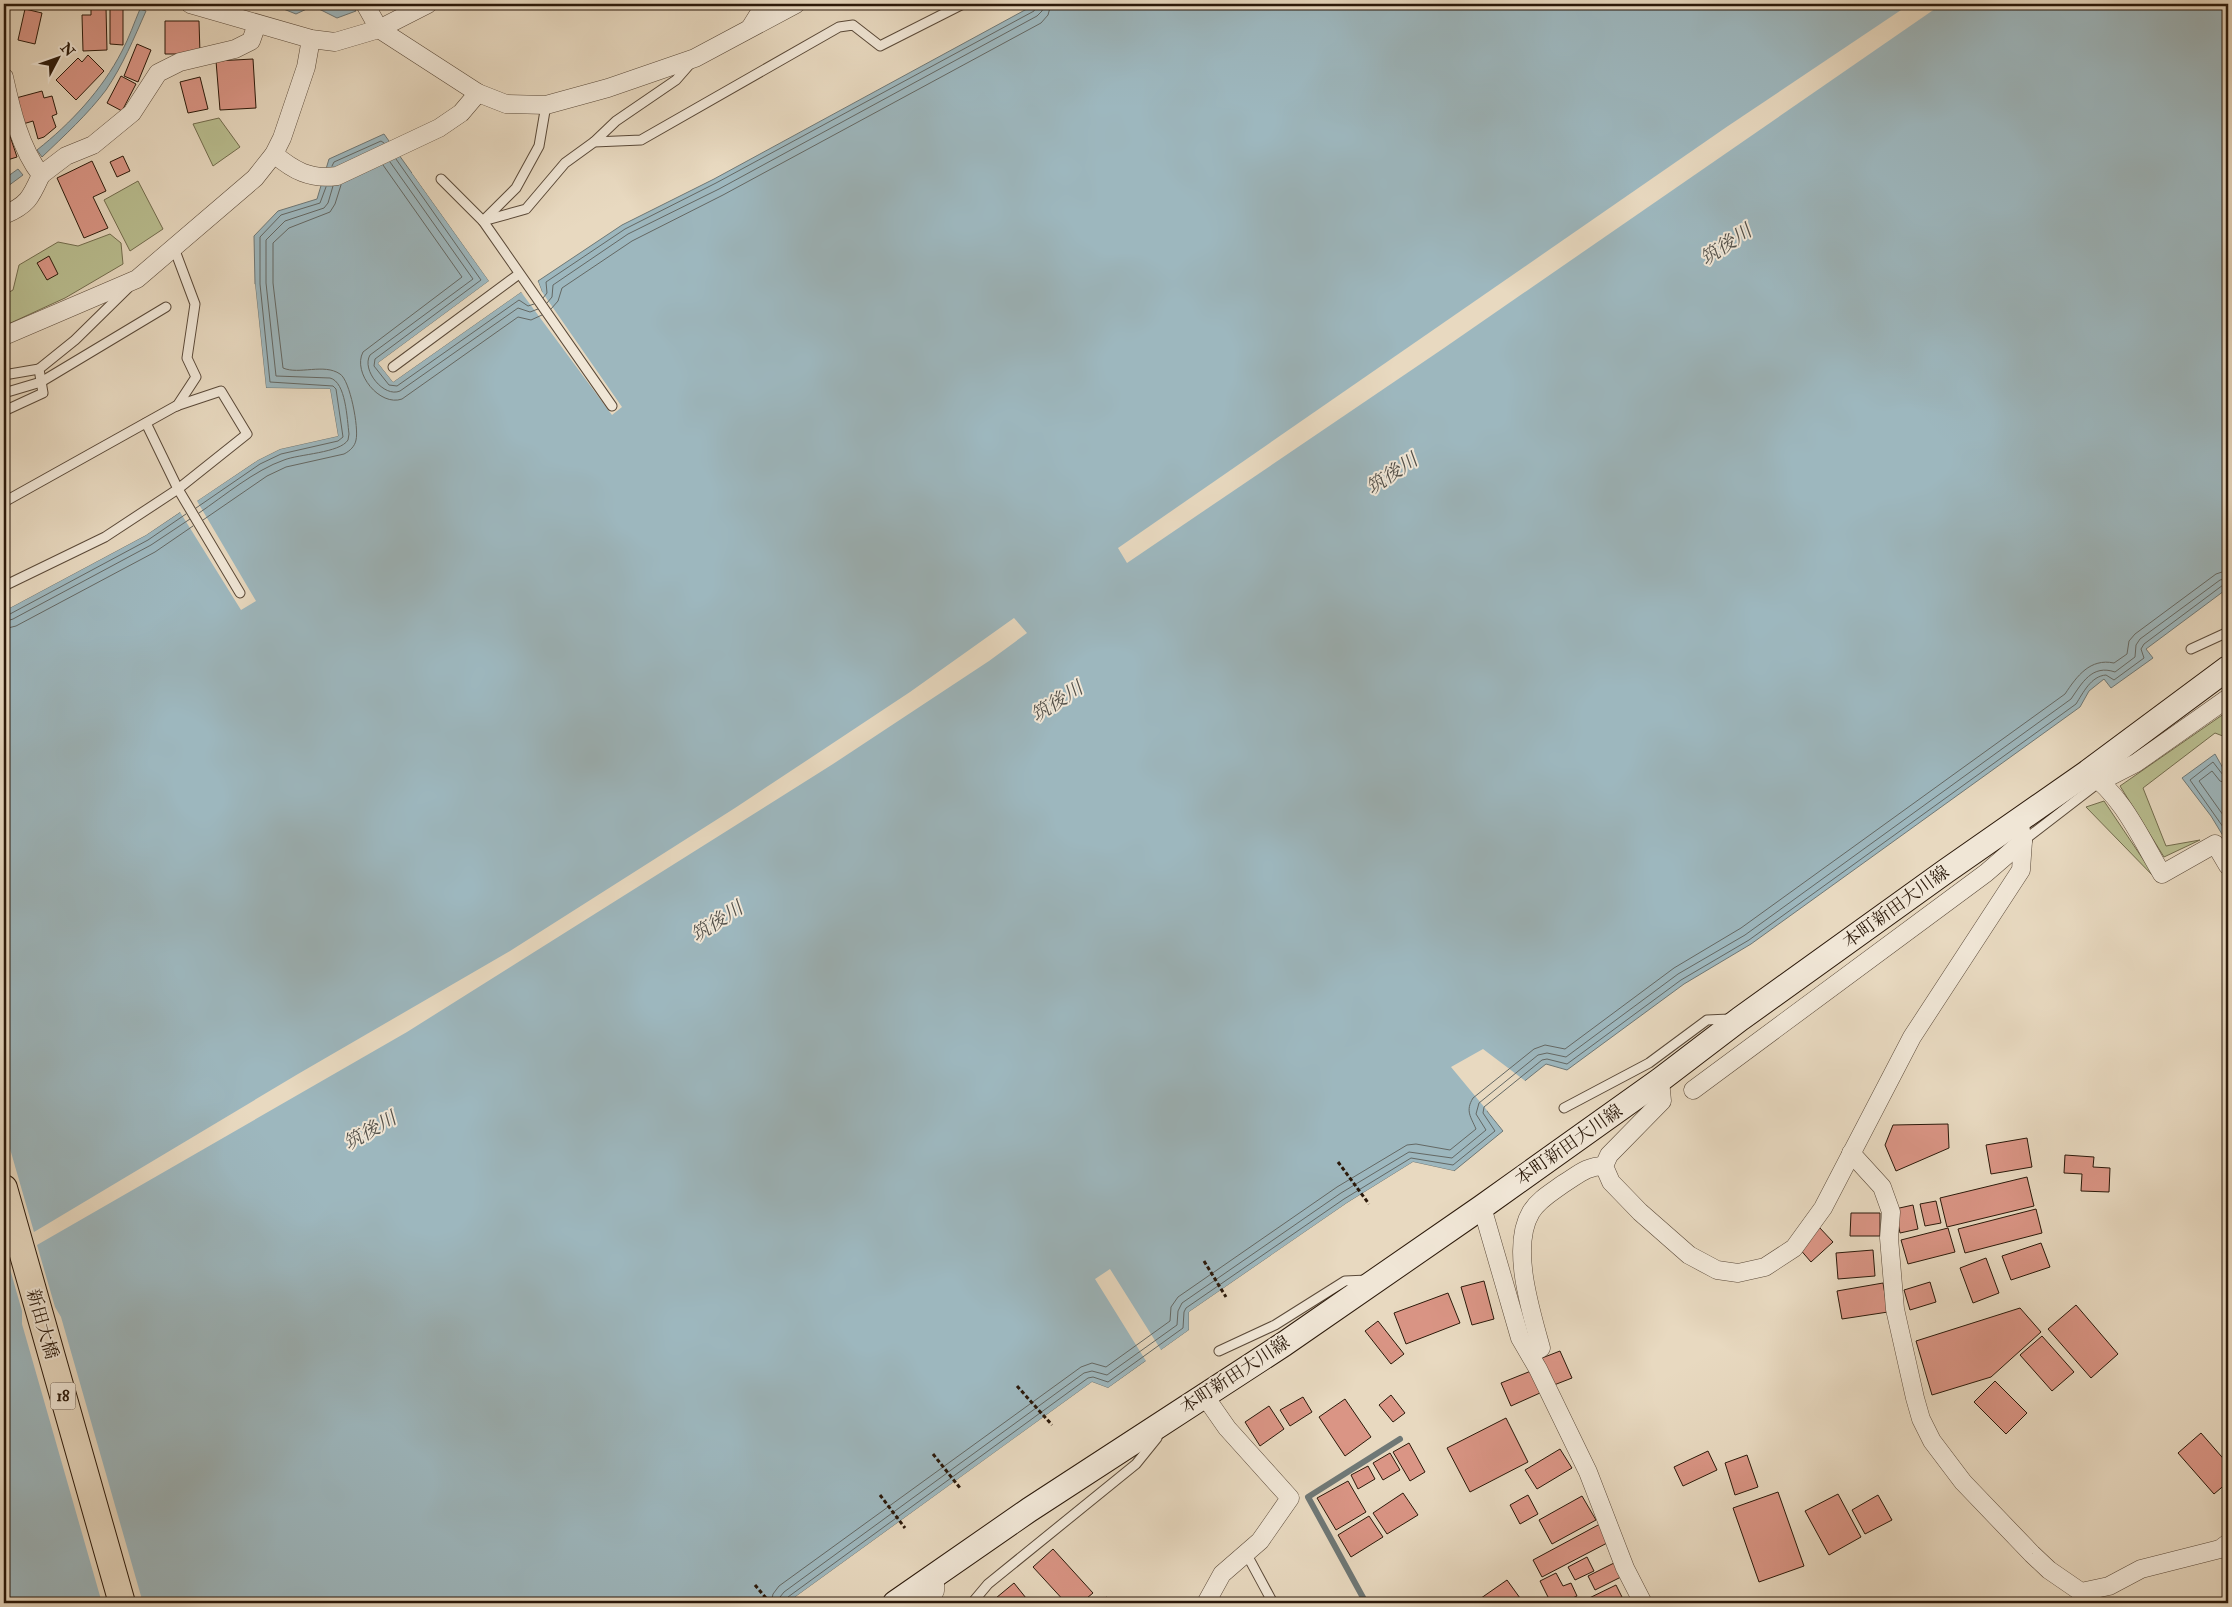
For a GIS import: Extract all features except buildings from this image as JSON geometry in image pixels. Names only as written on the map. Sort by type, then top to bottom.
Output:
[{"type":"main road","name":"本町新田大川線","points":[[895,1603],[1029,1510],[1204,1395],[1482,1207],[1660,1080],[1740,1019],[1946,871],[2021,831],[2095,776],[2228,668]]},
{"type":"main road","name":"新田大橋","points":[[4,1188],[122,1603]]},
{"type":"street","points":[[190,4],[311,39],[335,42],[379,29],[428,4]]},
{"type":"street","points":[[365,4],[379,29],[478,93],[506,104],[546,106],[608,88],[695,58],[796,4]]},
{"type":"street","points":[[748,31],[765,4]]},
{"type":"street","points":[[4,215],[30,200],[41,174],[66,156],[93,145],[132,113],[158,73],[180,62],[235,49],[251,41],[257,24]]},
{"type":"street","points":[[4,336],[137,278],[255,178],[274,154],[282,138],[306,67],[311,39]]},
{"type":"street","points":[[4,76],[10,108],[32,163],[41,174]]},
{"type":"street","points":[[274,154],[292,169],[306,176],[337,176],[447,123],[461,113],[478,93]]},
{"type":"street","points":[[2228,698],[2136,763],[2095,776],[2116,797],[2162,874],[2215,844],[2228,866]]},
{"type":"street","points":[[1693,1090],[1986,873],[2021,831]]},
{"type":"street","points":[[1660,1080],[1662,1101],[1609,1155],[1604,1166],[1611,1182],[1640,1212],[1689,1255],[1717,1270],[1738,1273],[1765,1267],[1794,1248],[1823,1208],[1912,1037],[2021,870],[2021,831]]},
{"type":"street","points":[[1851,1153],[1882,1187],[1891,1212],[1889,1238],[1895,1309],[1921,1419],[1932,1441],[1963,1482],[2032,1554],[2049,1570],[2081,1592],[2109,1586],[2141,1569],[2220,1549],[2228,1543]]},
{"type":"street","points":[[1530,1354],[1541,1348],[1522,1264],[1522,1236],[1531,1212],[1549,1193],[1592,1166],[1604,1166]]},
{"type":"street","points":[[1482,1207],[1520,1338],[1530,1354],[1588,1472],[1625,1568],[1643,1603]]},
{"type":"street","points":[[1204,1395],[1227,1428],[1290,1498],[1260,1541],[1222,1574],[1206,1603]]},
{"type":"street","points":[[926,1603],[935,1591],[935,1575]]},
{"type":"lane","points":[[594,142],[641,140],[839,27],[853,25],[880,46],[963,4]]},
{"type":"lane","points":[[483,221],[526,209],[565,163],[594,142],[616,121],[676,80],[695,58]]},
{"type":"lane","points":[[483,221],[516,188],[540,146],[546,106]]},
{"type":"lane","points":[[441,179],[483,221],[612,406]]},
{"type":"lane","points":[[174,248],[195,304],[187,358],[196,377],[176,406]]},
{"type":"lane","points":[[393,367],[519,274]]},
{"type":"lane","points":[[4,376],[38,369],[75,340],[137,278]]},
{"type":"lane","points":[[4,393],[41,382],[166,307]]},
{"type":"lane","points":[[4,412],[43,393],[38,369]]},
{"type":"lane","points":[[4,502],[176,406],[221,391],[247,434],[178,490],[105,537],[4,586]]},
{"type":"lane","points":[[146,423],[178,490],[240,593]]},
{"type":"lane","points":[[2190,649],[2228,632]]},
{"type":"lane","points":[[1564,1108],[1649,1063],[1706,1020],[1740,1019]]},
{"type":"lane","points":[[1219,1351],[1275,1325],[1345,1281],[1377,1279]]},
{"type":"lane","points":[[972,1603],[988,1584],[1136,1464],[1157,1438],[1154,1428]]},
{"type":"lane","points":[[1246,1553],[1274,1603]]},
{"type":"path","points":[[1338,1162],[1368,1204]]},
{"type":"path","points":[[1204,1260],[1226,1297]]},
{"type":"path","points":[[1017,1386],[1052,1425]]},
{"type":"path","points":[[933,1454],[960,1488]]},
{"type":"path","points":[[880,1495],[905,1528]]},
{"type":"path","points":[[755,1585],[770,1603]]},
{"type":"green space","points":[[219,118],[240,147],[213,166],[193,124]]},
{"type":"green space","points":[[138,181],[163,229],[130,251],[104,200]]},
{"type":"green space","points":[[110,234],[121,243],[123,264],[65,298],[4,326],[4,295],[13,290],[19,265],[58,242],[78,246]]},
{"type":"green space","points":[[2228,711],[2228,738],[2215,733],[2143,788],[2166,846],[2200,840],[2164,857],[2120,786]]},
{"type":"green space","points":[[2104,801],[2157,880],[2086,807]]},
{"type":"water","points":[[271,4],[351,4],[356,11],[337,18],[313,6],[296,14]]},
{"type":"water","name":"筑後川","points":[[1036,4],[2228,4],[2228,588],[2146,649],[2153,658],[2111,688],[2104,679],[2089,691],[2080,707],[1751,944],[1684,984],[1567,1070],[1546,1064],[1487,1111],[1503,1131],[1454,1171],[1413,1162],[1347,1203],[1189,1312],[1189,1330],[1108,1388],[1092,1382],[787,1603],[4,1603],[4,611],[146,535],[258,460],[280,449],[338,436],[330,389],[266,388],[255,284],[254,236],[278,211],[317,199],[329,159],[384,134],[489,281],[378,363],[393,382],[521,292],[530,301],[542,292],[538,281],[622,225],[714,179]]},
{"type":"water","points":[[140,9],[146,11],[112,81],[84,116],[42,157],[37,150],[74,117],[105,79],[125,46]]},
{"type":"water","points":[[18,169],[23,175],[4,189],[4,179]]},
{"type":"water","points":[[2215,754],[2228,777],[2228,844],[2211,816],[2182,778]]},
{"type":"pier","points":[[1910,4],[1942,4],[1444,348],[1127,563],[1118,548],[1728,126]]},
{"type":"pier","points":[[414,172],[492,282],[381,364],[393,379],[520,290],[523,290],[530,298],[539,291],[537,279],[542,292],[622,407],[612,415],[521,292],[393,382],[378,363],[489,281],[412,173]]},
{"type":"pier","points":[[255,284],[266,388],[330,389],[338,436],[280,449],[258,460],[197,501],[256,601],[241,610],[180,512],[146,535],[4,611],[4,609],[145,533],[257,457],[279,447],[335,434],[328,392],[264,389],[252,285]]},
{"type":"pier","points":[[1014,618],[1027,633],[989,661],[833,764],[407,1032],[37,1245],[55,1307],[61,1317],[143,1603],[102,1603],[22,1324],[22,1311],[8,1262],[4,1264],[4,1128],[34,1232],[298,1074],[510,951],[735,808],[910,692]]},
{"type":"pier","points":[[1483,1049],[1528,1083],[1490,1111],[1505,1129],[1505,1132],[1451,1067]]},
{"type":"pier","points":[[1413,1162],[1454,1171],[1455,1173],[1413,1165],[1349,1205],[1191,1314],[1191,1332],[1109,1390],[1092,1385],[792,1603],[787,1603],[1092,1382],[1108,1388],[1146,1361],[1095,1279],[1110,1269],[1161,1350],[1189,1330],[1189,1312],[1347,1203]]},
{"type":"waterway","points":[[265,4],[271,5]]},
{"type":"waterway","points":[[1366,1603],[1308,1497],[1400,1439]]}]
